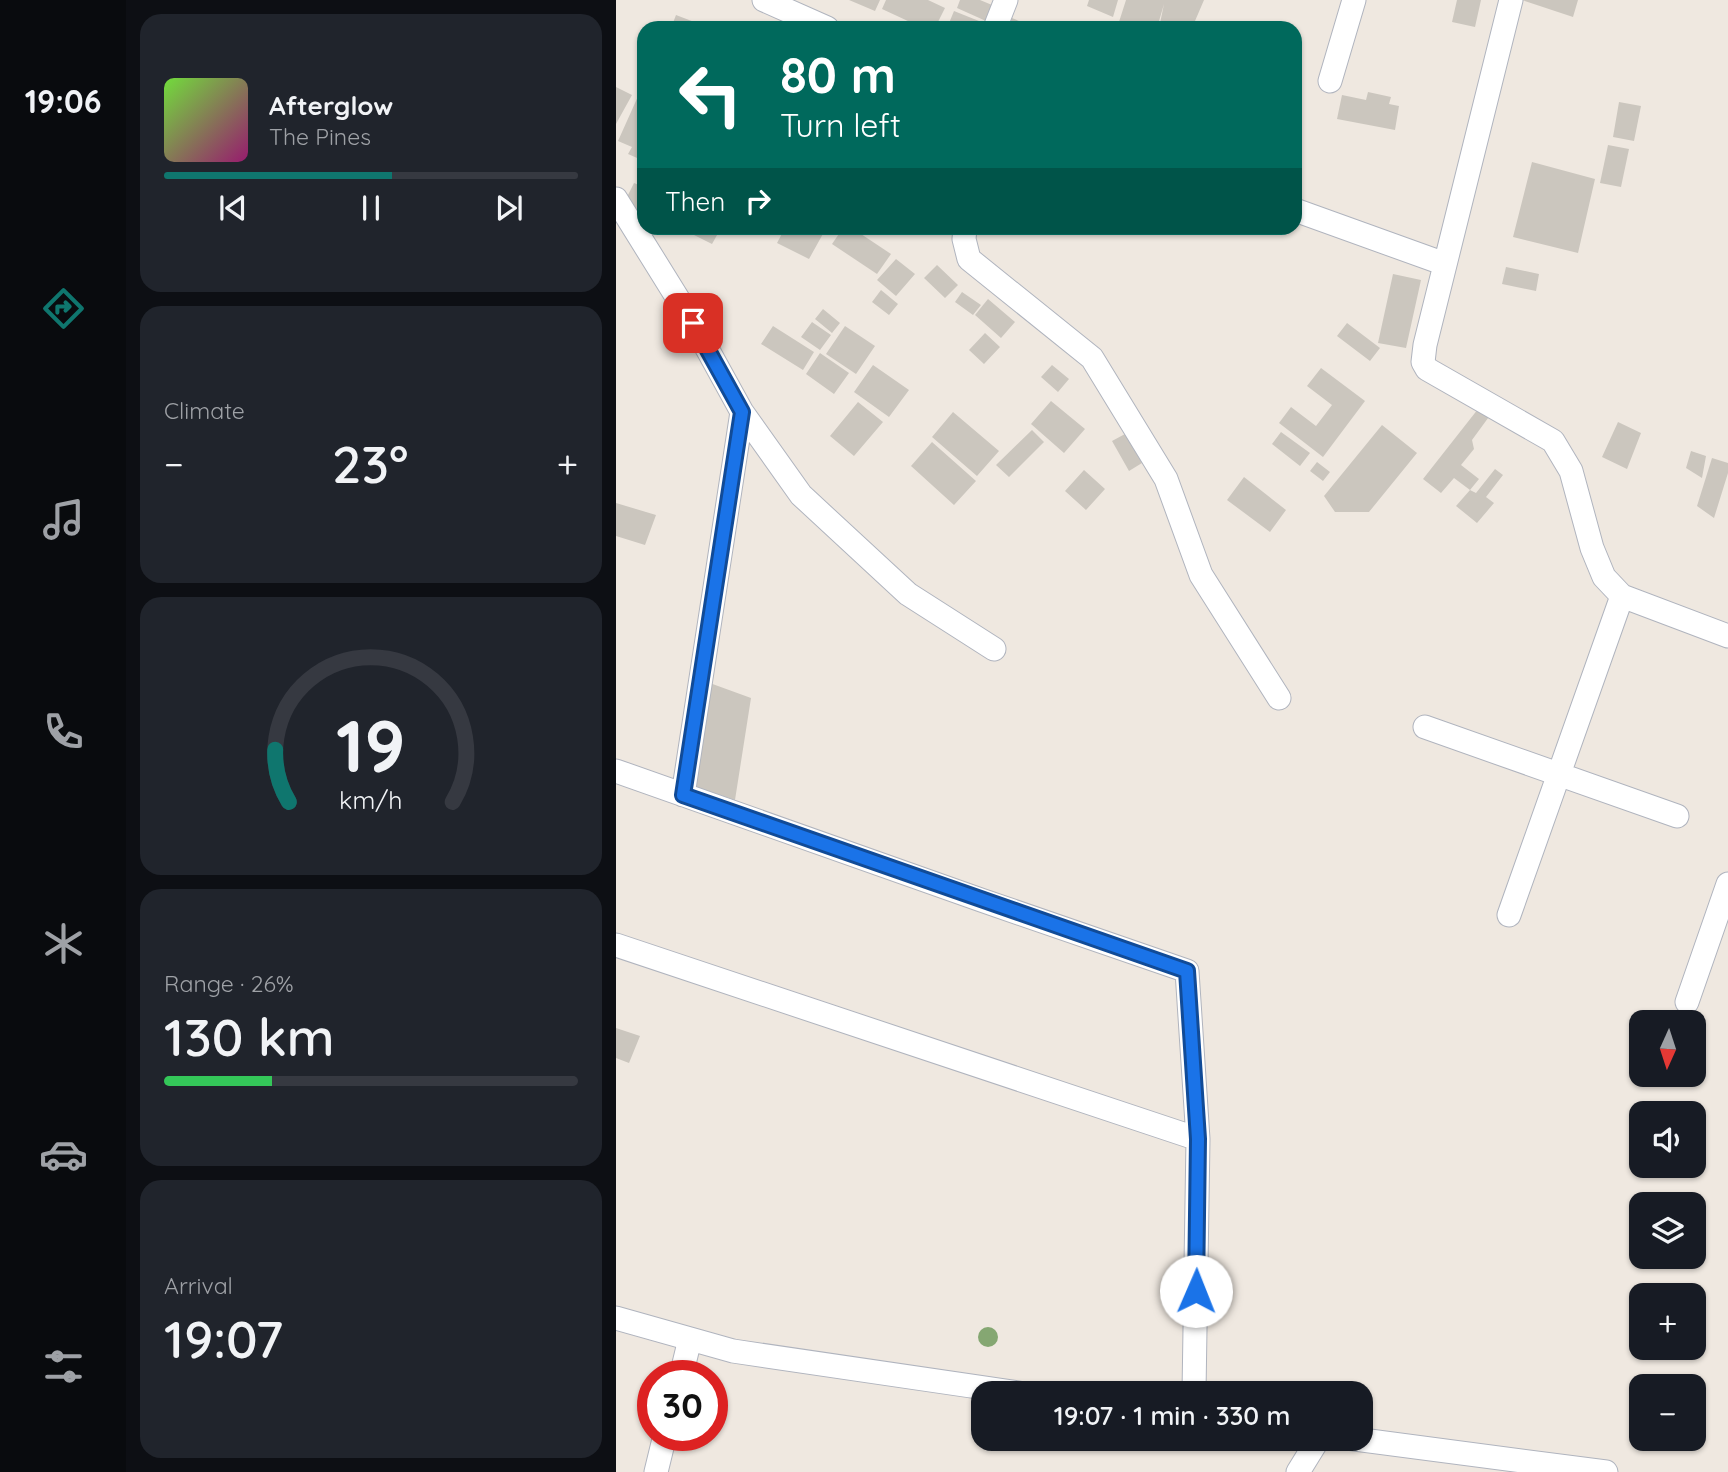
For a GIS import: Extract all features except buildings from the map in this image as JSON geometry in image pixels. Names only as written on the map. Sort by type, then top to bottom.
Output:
[{"type":"street","points":[[764,0],[811,21]]},
{"type":"street","points":[[998,21],[1006,0]]},
{"type":"street","points":[[1330,81],[1354,0]]},
{"type":"street","points":[[1511,0],[1423,362],[1427,369],[1553,441],[1571,471],[1592,548],[1604,578],[1622,596],[1728,636]]},
{"type":"street","points":[[616,199],[637,233]]},
{"type":"street","points":[[1302,213],[1445,264]]},
{"type":"street","points":[[638,235],[693,323],[742,412],[801,495],[908,594],[994,649]]},
{"type":"street","points":[[964,235],[969,259],[1092,358],[1166,478],[1201,575],[1279,698]]},
{"type":"street","points":[[683,795],[742,412]]},
{"type":"street","points":[[1509,915],[1622,596]]},
{"type":"street","points":[[1424,727],[1676,816]]},
{"type":"street","points":[[616,771],[1187,971],[1198,1139],[1194,1381]]},
{"type":"street","points":[[1687,1002],[1728,884]]},
{"type":"street","points":[[616,945],[1198,1139]]},
{"type":"street","points":[[616,1318],[733,1352],[971,1386]]},
{"type":"street","points":[[685,1360],[690,1339]]},
{"type":"street","points":[[1373,1441],[1606,1472]]},
{"type":"street","points":[[656,1472],[662,1451]]},
{"type":"street","points":[[1298,1472],[1311,1451]]},
{"type":"route","points":[[693,323],[742,412],[683,795],[1187,971],[1198,1139],[1196,1291]]}]
